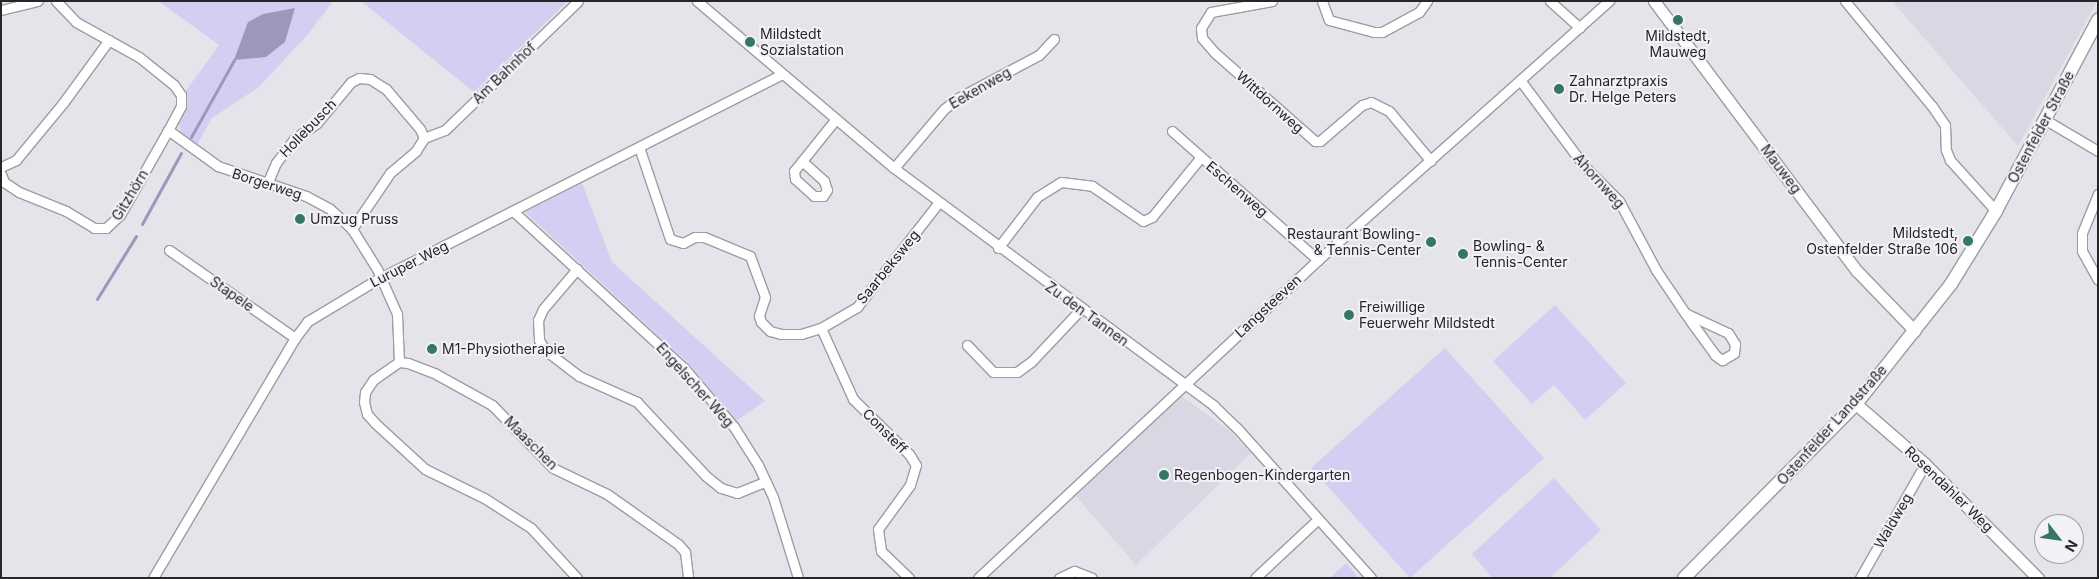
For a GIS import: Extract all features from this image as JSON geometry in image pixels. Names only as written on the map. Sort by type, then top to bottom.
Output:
[{"type":"main road","name":"Ostenfelder Straße","points":[[1983,234],[2098,20]]},
{"type":"main road","name":"Ostenfelder Landstraße","points":[[1684,578],[1856,404],[1951,284],[1983,234]]},
{"type":"street","points":[[1,10],[38,1]]},
{"type":"street","points":[[56,1],[76,22],[139,57],[174,84],[181,95],[182,106],[168,130]]},
{"type":"street","name":"Am Bahnhof","points":[[424,138],[445,130],[578,1]]},
{"type":"street","points":[[697,1],[780,75]]},
{"type":"street","name":"Wittdornweg","points":[[1272,1],[1211,12],[1201,28],[1202,38],[1214,52],[1315,141],[1320,141],[1362,105],[1371,102],[1389,111],[1431,161]]},
{"type":"street","points":[[1322,1],[1329,20],[1374,32],[1382,32],[1420,12],[1427,1]]},
{"type":"street","points":[[1550,1],[1580,28]]},
{"type":"street","name":"Langsteeven","points":[[978,578],[1318,260],[1609,1]]},
{"type":"street","name":"Mauweg","points":[[1654,1],[1856,272],[1915,331]]},
{"type":"street","points":[[1845,1],[1932,106],[1945,125],[1946,150],[1950,160],[1996,211]]},
{"type":"street","name":"Eekenweg","points":[[894,168],[944,109],[958,98],[1039,55],[1054,39]]},
{"type":"street","points":[[1,167],[16,160],[109,40]]},
{"type":"street","name":"Zu den Tannen","points":[[780,75],[894,168],[998,248],[1184,384],[1237,428],[1316,520],[1371,578]]},
{"type":"street","name":"Luruper Weg","points":[[153,578],[294,338],[323,310],[378,279],[780,75]]},
{"type":"street","name":"Hollebusch","points":[[267,184],[282,152],[317,123],[344,90],[359,78],[370,79],[386,89],[424,138]]},
{"type":"street","name":"Ahornweg","points":[[1520,80],[1584,166],[1619,201],[1656,270],[1685,313],[1715,355],[1722,360],[1734,353],[1735,344],[1728,333],[1685,313]]},
{"type":"street","points":[[2044,119],[2098,151]]},
{"type":"street","points":[[802,161],[835,120]]},
{"type":"street","name":"Gitzhörn","points":[[1,174],[4,182],[19,192],[66,211],[94,228],[106,228],[120,215],[168,130]]},
{"type":"street","name":"Borgerweg","points":[[168,130],[218,166],[306,196],[330,209],[352,229],[377,269],[378,279]]},
{"type":"street","name":"Eschenweg","points":[[1172,132],[1318,260]]},
{"type":"street","points":[[352,229],[390,174],[416,152],[424,138]]},
{"type":"street","name":"Saarbeksweg","points":[[639,147],[670,239],[683,243],[695,237],[704,237],[750,256],[765,297],[758,316],[770,330],[802,334],[821,328],[857,307],[939,202]]},
{"type":"street","name":"Eschenweg","points":[[998,248],[1037,197],[1061,182],[1092,186],[1143,222],[1152,217],[1201,157]]},
{"type":"street","points":[[2098,194],[2082,233],[2082,251],[2098,280]]},
{"type":"street","name":"Engelscher Weg","points":[[513,210],[684,368],[745,442],[766,482],[786,533],[798,578]]},
{"type":"street","name":"Stapele","points":[[169,250],[294,338]]},
{"type":"street","points":[[577,269],[543,309],[538,320],[539,340],[546,350],[580,376],[637,402],[701,471],[721,488],[737,493],[766,482]]},
{"type":"street","points":[[378,279],[397,314],[398,362],[369,386],[364,402],[367,414],[425,469],[484,498],[531,528],[578,578]]},
{"type":"street","points":[[966,344],[992,372],[1017,372],[1031,362],[1081,309]]},
{"type":"street","name":"Consteff","points":[[821,328],[853,399],[909,454],[916,465],[910,485],[878,529],[881,551],[909,578]]},
{"type":"street","name":"Maaschen","points":[[398,362],[436,374],[492,405],[553,468],[608,494],[678,544],[685,552],[688,578]]},
{"type":"street","name":"Rosendahler Weg","points":[[1856,404],[1925,464],[2038,578]]},
{"type":"street","name":"Waldweg","points":[[1860,578],[1925,464]]},
{"type":"street","points":[[1256,578],[1316,520]]},
{"type":"street","points":[[1059,578],[1074,571],[1092,578]]},
{"type":"shaded area","points":[[158,1],[333,1],[309,33],[259,87],[212,118],[197,145],[180,131],[179,122],[188,97],[185,92],[219,45]]},
{"type":"shaded area","points":[[361,1],[568,1],[474,92]]},
{"type":"shaded area","points":[[1892,1],[2097,1],[2018,146]]},
{"type":"shaded area","points":[[295,8],[285,42],[266,57],[234,60],[248,22],[263,14]]},
{"type":"shaded area","points":[[582,183],[612,262],[765,401],[736,421],[692,367],[525,212]]},
{"type":"shaded area","points":[[1555,305],[1626,383],[1585,420],[1554,385],[1532,404],[1493,361]]},
{"type":"shaded area","points":[[1445,348],[1544,458],[1410,578],[1311,468]]},
{"type":"shaded area","name":"Regenbogen-Kindergarten","points":[[1181,396],[1229,430],[1251,453],[1136,565],[1076,496]]},
{"type":"shaded area","points":[[1554,478],[1601,530],[1550,578],[1492,578],[1472,554]]},
{"type":"shaded area","points":[[1346,563],[1359,578],[1330,578]]},
{"type":"waterway","points":[[191,137],[234,60]]},
{"type":"waterway","points":[[142,224],[181,153]]},
{"type":"waterway","points":[[97,299],[136,236]]},
{"type":"place","name":"Mildstedt, Mauweg","points":[[1678,20]]},
{"type":"place","name":"Mildstedt Sozialstation","points":[[750,42]]},
{"type":"place","name":"Zahnarztpraxis Dr. Helge Peters","points":[[1559,89]]},
{"type":"place","name":"Umzug Pruss","points":[[300,219]]},
{"type":"place","name":"Mildstedt, Ostenfelder Straße 106","points":[[1968,241]]},
{"type":"place","name":"Restaurant Bowling- & Tennis-Center","points":[[1431,242]]},
{"type":"place","name":"Bowling- & Tennis-Center","points":[[1463,254]]},
{"type":"place","name":"Freiwillige Feuerwehr Mildstedt","points":[[1349,315]]},
{"type":"place","name":"M1-Physiotherapie","points":[[432,349]]},
{"type":"place","name":"Regenbogen-Kindergarten","points":[[1164,475]]}]
